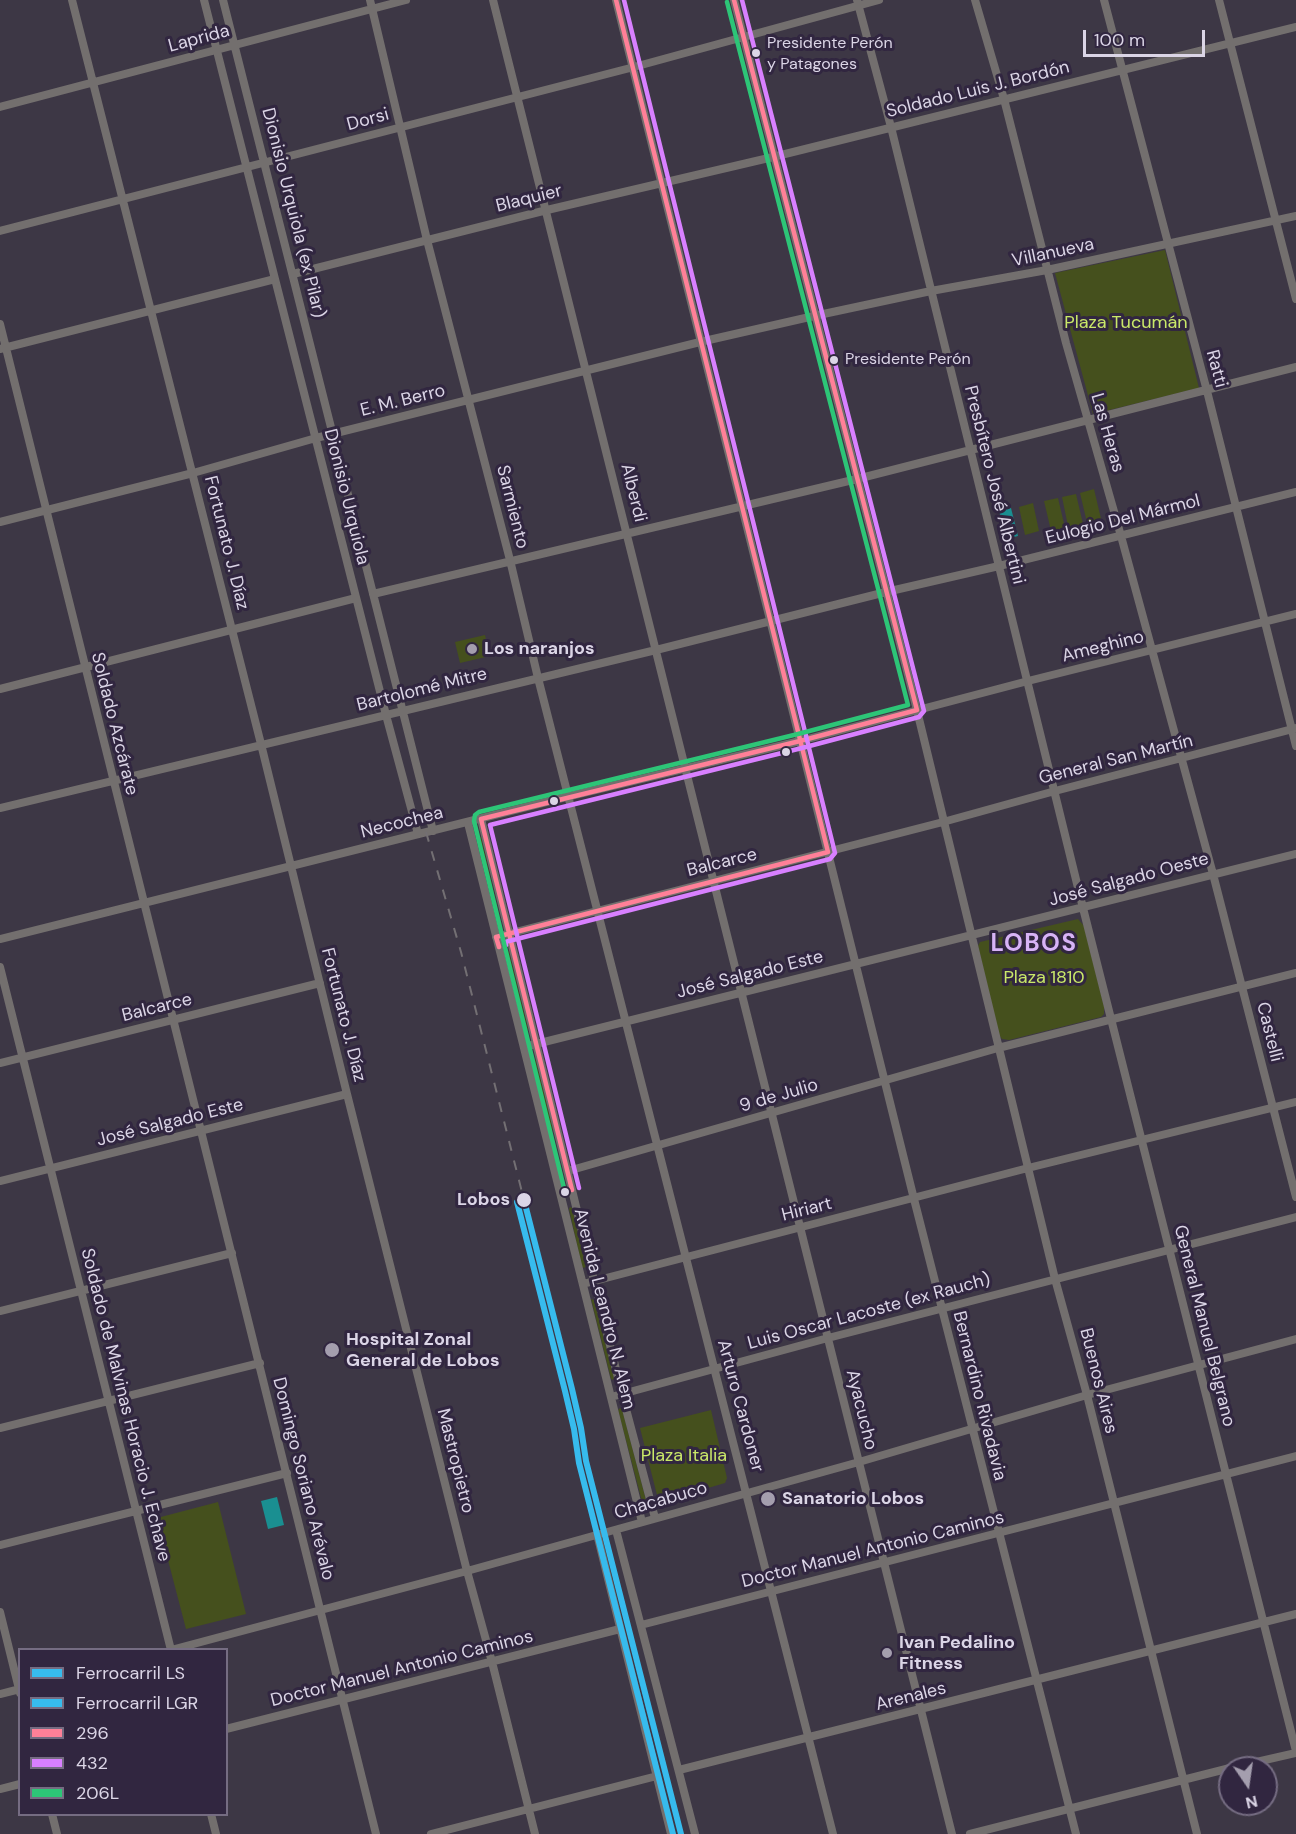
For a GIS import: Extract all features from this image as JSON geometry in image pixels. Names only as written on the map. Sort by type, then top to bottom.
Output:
[{"type":"street","name":"Fortunato J. Díaz","points":[[72,0],[193,473],[347,1094]]},
{"type":"street","name":"Dionisio Urquiola (ex Pilar)","points":[[204,0],[246,168]]},
{"type":"street","name":"Dionisio Urquiola (ex Pilar)","points":[[223,0],[333,434]]},
{"type":"street","name":"Laprida","points":[[0,107],[216,50],[371,4],[406,0]]},
{"type":"street","name":"Alberdi","points":[[493,0],[741,993]]},
{"type":"street","name":"Bernardino Rivadavia","points":[[616,0],[914,1199],[1076,1834]]},
{"type":"street","name":"Buenos Aires","points":[[734,0],[917,710],[1055,1279],[1087,1395],[1197,1834]]},
{"type":"street","name":"Dorsi","points":[[0,231],[123,201],[744,38],[858,3],[879,0]]},
{"type":"street","name":"Las Heras","points":[[975,0],[1004,99],[1047,270],[1213,874]]},
{"type":"street","name":"Ratti","points":[[1104,0],[1294,729],[1296,746]]},
{"type":"street","points":[[1219,0],[1296,298]]},
{"type":"street","name":"Presbítero José Albertini","points":[[858,3],[891,126],[1083,908]]},
{"type":"street","name":"Sarmiento","points":[[371,4],[428,240],[626,1021]]},
{"type":"street","name":"Soldado Luis J. Bordón","points":[[773,157],[1296,27]]},
{"type":"street","name":"Blaquier","points":[[293,274],[547,210],[773,157]]},
{"type":"street","name":"Dionisio Urquiola","points":[[246,168],[418,834]]},
{"type":"street","name":"Villanueva","points":[[814,316],[931,291],[1047,270],[1296,216]]},
{"type":"street","points":[[3,348],[275,279]]},
{"type":"street","name":"E. M. Berro","points":[[0,522],[193,473],[315,438],[700,342],[814,316]]},
{"type":"street","name":"Soldado Azcárate","points":[[0,324],[3,348],[46,511],[200,1130]]},
{"type":"street","points":[[374,594],[857,479],[1296,367]]},
{"type":"street","name":"Dionisio Urquiola","points":[[333,434],[433,831]]},
{"type":"street","name":"Eulogio Del Mármol","points":[[886,592],[1296,492]]},
{"type":"street","name":"Bartolomé Mitre","points":[[0,808],[656,650],[886,592]]},
{"type":"street","points":[[0,689],[357,598]]},
{"type":"street","name":"Ameghino","points":[[917,710],[1296,614]]},
{"type":"street","name":"Necochea","points":[[0,939],[917,710]]},
{"type":"street","name":"General San Martín","points":[[943,822],[1294,729]]},
{"type":"street","name":"Avenida Leandro N. Alem","points":[[481,819],[594,1282],[655,1518]]},
{"type":"street","name":"Balcarce","points":[[496,937],[943,822]]},
{"type":"street","name":"Avenida Leandro N. Alem","points":[[468,823],[642,1522]]},
{"type":"street","name":"José Salgado Oeste","points":[[970,936],[1296,854]]},
{"type":"street","name":"Castelli","points":[[1213,874],[1296,1197]]},
{"type":"street","name":"General Manuel Belgrano","points":[[1083,908],[1296,1752]]},
{"type":"street","name":"José Salgado Este","points":[[524,1047],[970,936]]},
{"type":"street","name":"Soldado de Malvinas Horacio J. Echave","points":[[0,967],[170,1648]]},
{"type":"street","name":"9 de Julio","points":[[568,1171],[998,1048],[1296,973]]},
{"type":"street","name":"Balcarce","points":[[0,1063],[321,983]]},
{"type":"street","name":"Ayacucho","points":[[741,993],[952,1834]]},
{"type":"street","name":"Arturo Cardoner","points":[[626,1021],[833,1834]]},
{"type":"street","name":"José Salgado Este","points":[[0,1181],[347,1094]]},
{"type":"street","name":"Mastropietro","points":[[347,1094],[535,1834]]},
{"type":"street","name":"Hiriart","points":[[583,1284],[1028,1168],[1296,1102]]},
{"type":"street","name":"Domingo Soriano Arévalo","points":[[200,1130],[376,1834]]},
{"type":"street","points":[[548,1143],[560,1140]]},
{"type":"street","points":[[562,1201],[574,1198]]},
{"type":"street","name":"Luis Oscar Lacoste (ex Rauch)","points":[[611,1397],[1170,1248],[1296,1217]]},
{"type":"street","points":[[0,1311],[232,1253]]},
{"type":"street","name":"Chacabuco","points":[[178,1648],[467,1571],[1087,1395],[1296,1339]]},
{"type":"street","points":[[0,1428],[260,1363]]},
{"type":"street","name":"Doctor Manuel Antonio Caminos","points":[[641,1625],[1296,1456]]},
{"type":"street","points":[[0,1545],[287,1473]]},
{"type":"street","points":[[615,1530],[695,1834]]},
{"type":"street","points":[[597,1534],[671,1834]]},
{"type":"street","points":[[0,1612],[18,1687]]},
{"type":"street","name":"Arenales","points":[[679,1770],[1296,1614]]},
{"type":"street","name":"Doctor Manuel Antonio Caminos","points":[[228,1728],[620,1629]]},
{"type":"street","points":[[0,1694],[18,1691]]},
{"type":"street","points":[[1278,1756],[1296,1752]]},
{"type":"street","points":[[970,1834],[1218,1771]]},
{"type":"street","points":[[431,1834],[657,1776]]},
{"type":"street","points":[[0,1789],[18,1784]]},
{"type":"street","points":[[52,1816],[57,1834]]},
{"type":"street","points":[[211,1816],[216,1834]]},
{"type":"green space","name":"Plaza Tucumán","points":[[1165,250],[1199,388],[1093,414],[1055,273]]},
{"type":"green space","points":[[1094,489],[1102,523],[1088,527],[1080,493]]},
{"type":"green space","points":[[1076,494],[1084,528],[1069,531],[1062,497]]},
{"type":"green space","points":[[1058,498],[1066,532],[1052,535],[1044,501]]},
{"type":"green space","points":[[1033,503],[1039,531],[1025,535],[1019,507]]},
{"type":"green space","name":"Los naranjos","points":[[485,635],[490,656],[460,663],[455,642]]},
{"type":"green space","points":[[479,836],[481,837],[499,921],[497,919]]},
{"type":"green space","name":"Plaza 1810","points":[[1078,919],[1084,926],[1104,1014],[1101,1017],[1009,1040],[1002,1039],[999,1035],[978,946],[980,942]]},
{"type":"green space","points":[[507,950],[509,952],[527,1031],[525,1030]]},
{"type":"green space","points":[[535,1060],[553,1129],[552,1131],[533,1062]]},
{"type":"green space","points":[[570,1207],[586,1266],[584,1268],[582,1267]]},
{"type":"green space","points":[[591,1299],[594,1300],[613,1380],[611,1379]]},
{"type":"green space","points":[[620,1408],[647,1504],[645,1506],[618,1410]]},
{"type":"green space","name":"Plaza Italia","points":[[711,1410],[727,1478],[725,1483],[664,1501],[660,1500],[640,1428]]},
{"type":"green space","points":[[218,1502],[246,1614],[186,1629],[157,1518]]},
{"type":"shaded area","points":[[1011,508],[1018,536],[1006,539],[999,511]]},
{"type":"shaded area","points":[[277,1497],[284,1525],[268,1529],[261,1501]]},
{"type":"railway","points":[[426,832],[461,952],[524,1200]]},
{"type":"rail line","name":"LS","points":[[524,1200],[572,1389],[586,1461],[681,1834]]},
{"type":"rail line","name":"LGR","points":[[517,1202],[565,1391],[579,1463],[673,1834]]},
{"type":"transit line","name":"296","points":[[499,947],[496,937],[828,852],[616,0]]},
{"type":"transit line","name":"432","points":[[506,945],[505,942],[830,859],[835,853],[624,0]]},
{"type":"transit line","name":"296","points":[[572,1190],[481,819],[917,710],[734,0]]},
{"type":"transit line","name":"432","points":[[579,1188],[490,825],[802,748],[919,717],[924,711],[742,0]]},
{"type":"transit line","name":"206L","points":[[565,1192],[474,821],[475,815],[479,812],[908,705],[727,2]]},
{"type":"place","name":"Presidente Perón y Patagones","points":[[756,53]]},
{"type":"place","name":"Presidente Perón","points":[[834,360]]},
{"type":"place","name":"Los naranjos","points":[[472,649]]},
{"type":"place","name":"Lobos","points":[[524,1200]]},
{"type":"place","name":"Hospital Zonal General de Lobos","points":[[332,1350]]},
{"type":"place","name":"Sanatorio Lobos","points":[[768,1499]]},
{"type":"place","name":"Ivan Pedalino Fitness","points":[[887,1653]]},
{"type":"district","name":"LOBOS","points":[[1034,945]]}]
